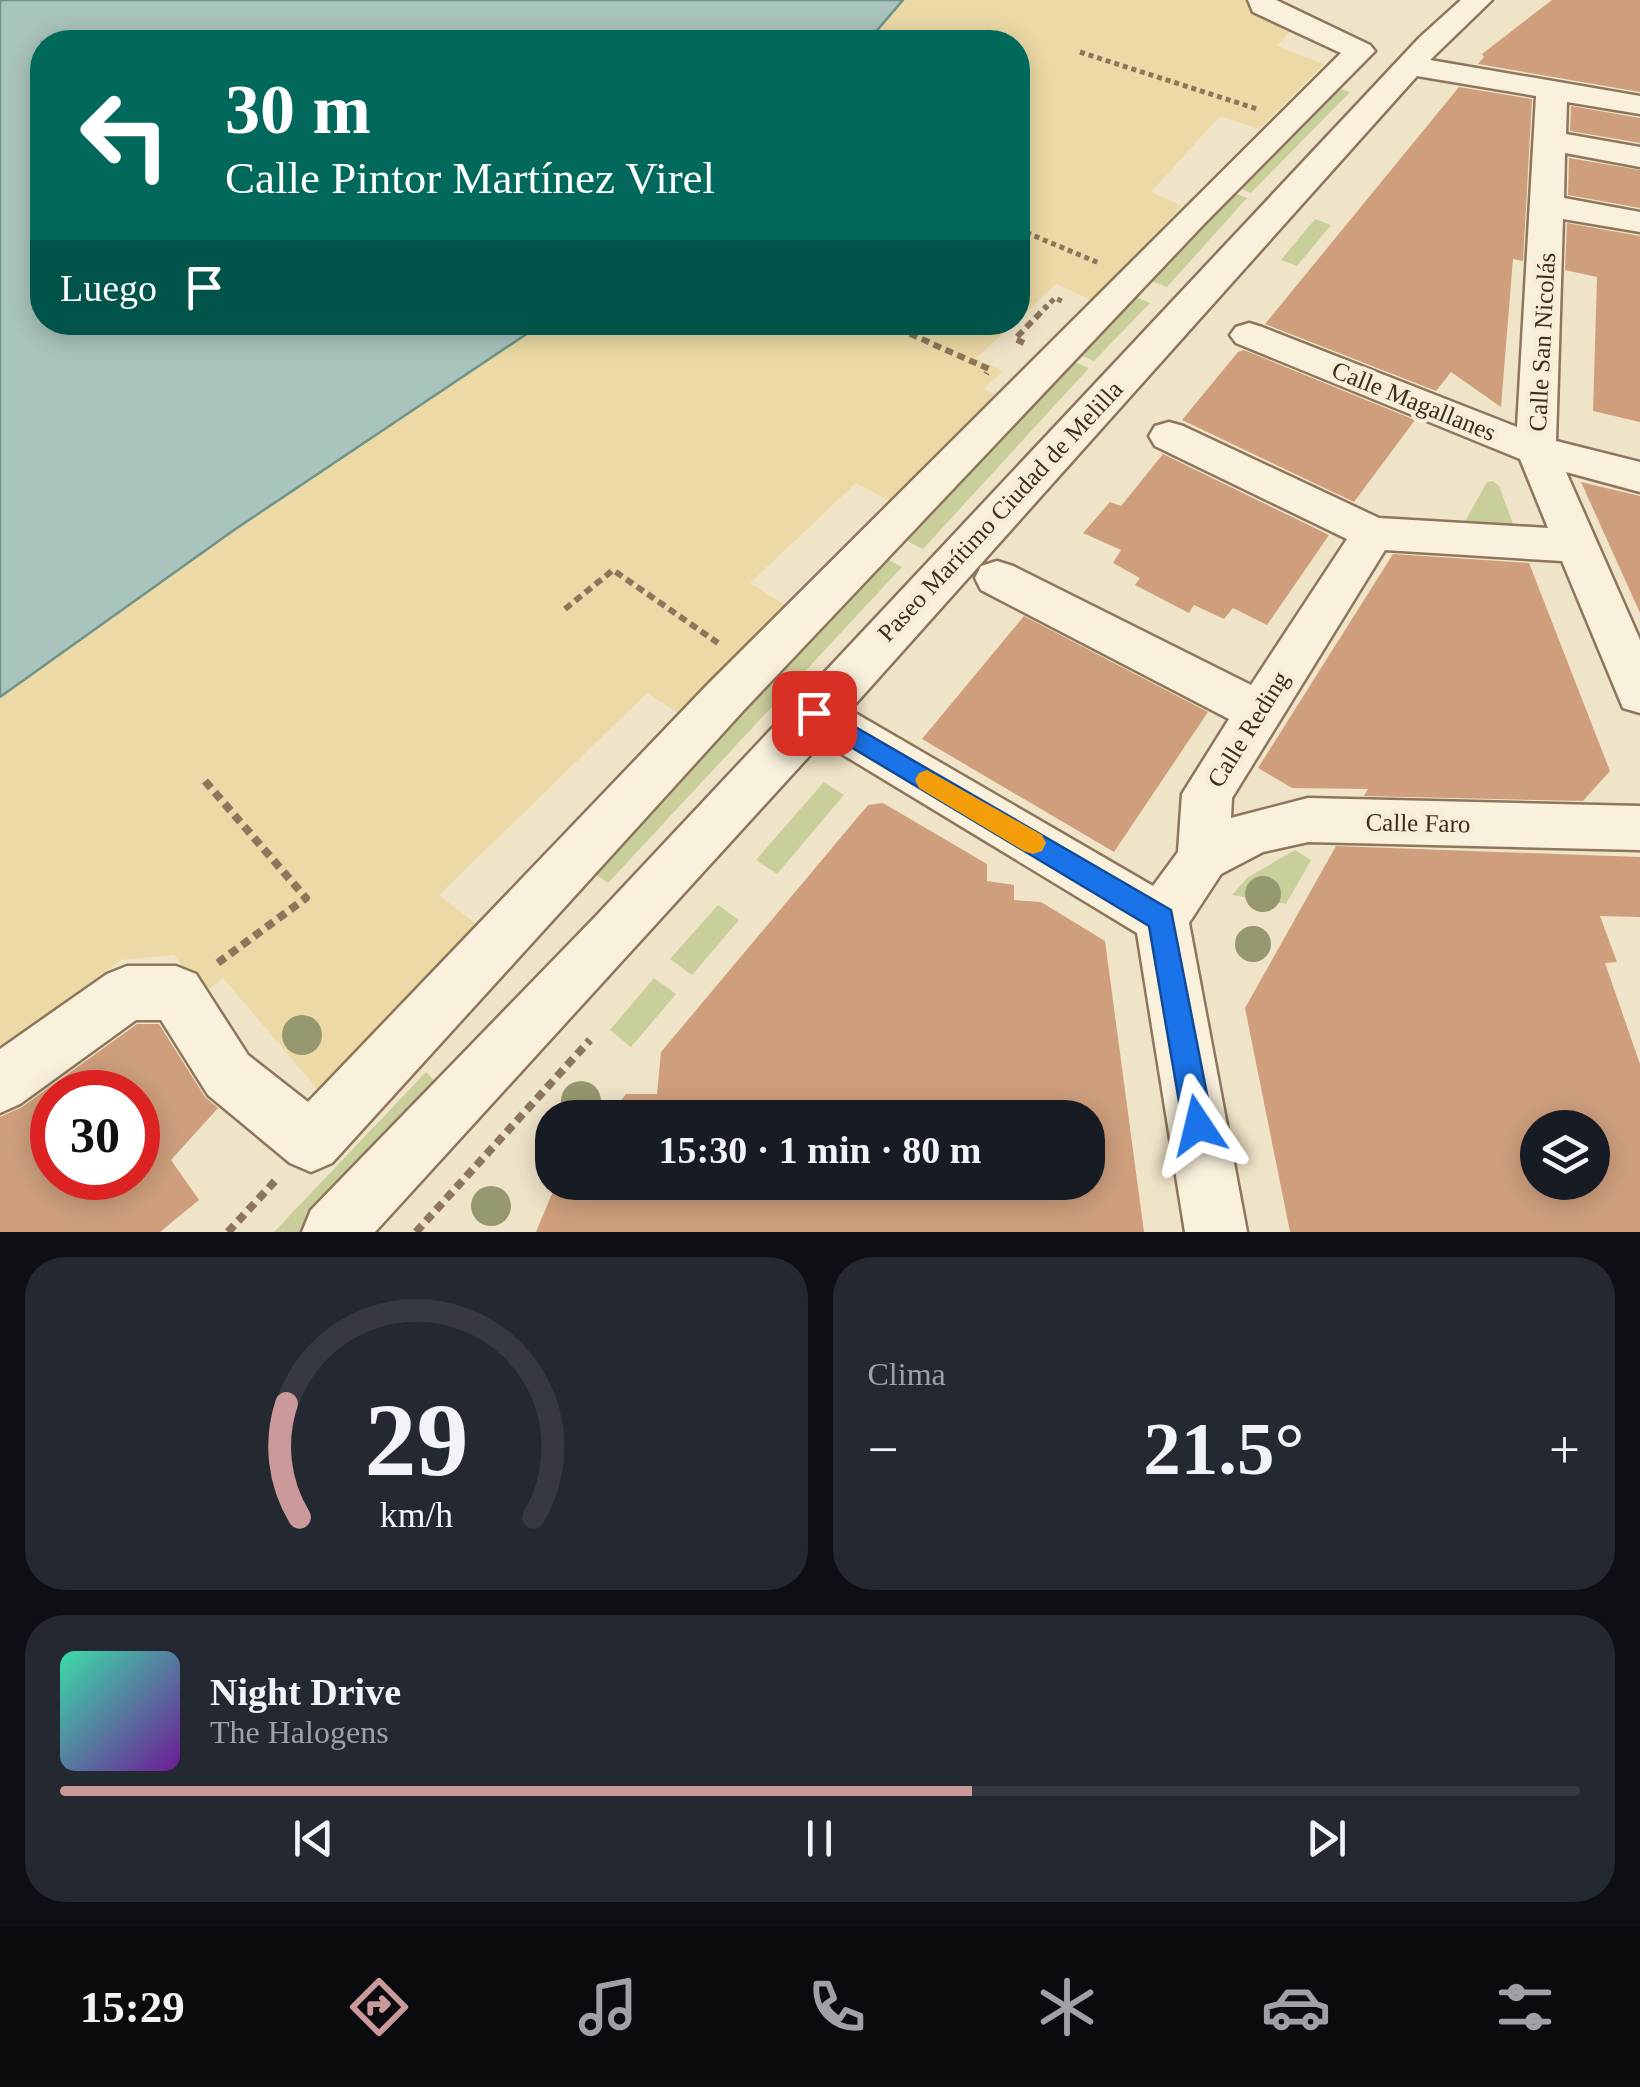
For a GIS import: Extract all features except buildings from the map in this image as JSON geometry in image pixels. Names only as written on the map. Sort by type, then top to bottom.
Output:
[{"type":"street","points":[[0,1084],[127,993],[176,994],[228,1075],[311,1142],[726,697],[1192,218],[1360,52],[1263,6],[1262,0]]},
{"type":"street","name":"Paseo Marítimo Ciudad de Melilla","points":[[347,1217],[504,1054],[1430,42],[1478,0]]},
{"type":"street","points":[[1412,66],[1640,105]]},
{"type":"street","name":"Calle San Nicolás","points":[[1552,89],[1536,450],[1640,694]]},
{"type":"street","points":[[1552,141],[1640,156]]},
{"type":"street","points":[[1549,206],[1640,222]]},
{"type":"street","name":"Calle Magallanes","points":[[1249,335],[1536,450],[1640,477]]},
{"type":"street","points":[[1169,436],[1373,533],[1576,546]]},
{"type":"street","name":"Calle Reding","points":[[1204,858],[1206,794],[1373,533]]},
{"type":"street","points":[[997,578],[1259,712]]},
{"type":"street","points":[[814,713],[1162,918]]},
{"type":"street","name":"Calle Faro","points":[[1204,858],[1253,832],[1308,820],[1640,828]]},
{"type":"street","points":[[1204,858],[1162,918],[1216,1232]]},
{"type":"path","points":[[1080,52],[1261,110]]},
{"type":"path","points":[[1030,235],[1102,264],[1093,273]]},
{"type":"path","points":[[1030,323],[1055,298],[1064,302],[1074,292]]},
{"type":"path","points":[[910,335],[990,370],[977,382]]},
{"type":"path","points":[[1018,335],[1014,339],[1038,349]]},
{"type":"path","points":[[565,610],[613,570],[722,646]]},
{"type":"path","points":[[205,782],[306,898],[207,971]]},
{"type":"path","points":[[416,1232],[590,1040]]},
{"type":"path","points":[[228,1232],[311,1142]]},
{"type":"green space","points":[[1337,88],[1350,92],[1251,193],[1239,188]]},
{"type":"green space","points":[[1234,193],[1247,198],[1167,287],[1152,281]]},
{"type":"green space","points":[[1315,219],[1331,225],[1297,266],[1281,260]]},
{"type":"green space","points":[[1136,297],[1150,303],[1094,361],[1080,355]]},
{"type":"green space","points":[[1074,362],[1089,368],[923,549],[907,541]]},
{"type":"green space","points":[[1487,482],[1499,486],[1515,529],[1462,527]]},
{"type":"green space","points":[[887,559],[902,567],[608,883],[591,871]]},
{"type":"green space","points":[[824,782],[844,795],[777,874],[756,860]]},
{"type":"green space","points":[[1295,850],[1311,860],[1286,904],[1232,895],[1247,878]]},
{"type":"green space","points":[[718,905],[739,920],[692,975],[670,959]]},
{"type":"green space","points":[[654,978],[676,994],[631,1047],[610,1030]]},
{"type":"green space","points":[[426,1072],[445,1092],[302,1232],[274,1232]]},
{"type":"sand","points":[[903,0],[1247,0],[1259,12],[1293,28],[1277,46],[1324,64],[1259,129],[1220,116],[1151,192],[1182,206],[1091,300],[1056,284],[1030,309],[1030,30],[877,30]]},
{"type":"sand","points":[[525,335],[1002,335],[976,358],[1003,371],[984,389],[999,397],[895,504],[856,483],[750,583],[793,610],[686,718],[647,693],[439,895],[481,928],[319,1091],[223,978],[204,993],[174,955],[121,960],[0,1049],[0,697],[234,530]]},
{"type":"water","points":[[0,0],[903,0],[877,30],[30,30],[30,335],[525,335],[234,530],[0,697]]},
{"type":"slow traffic","points":[[927,780],[1033,843]]},
{"type":"route","points":[[814,713],[1162,918],[1198,1125]]}]
